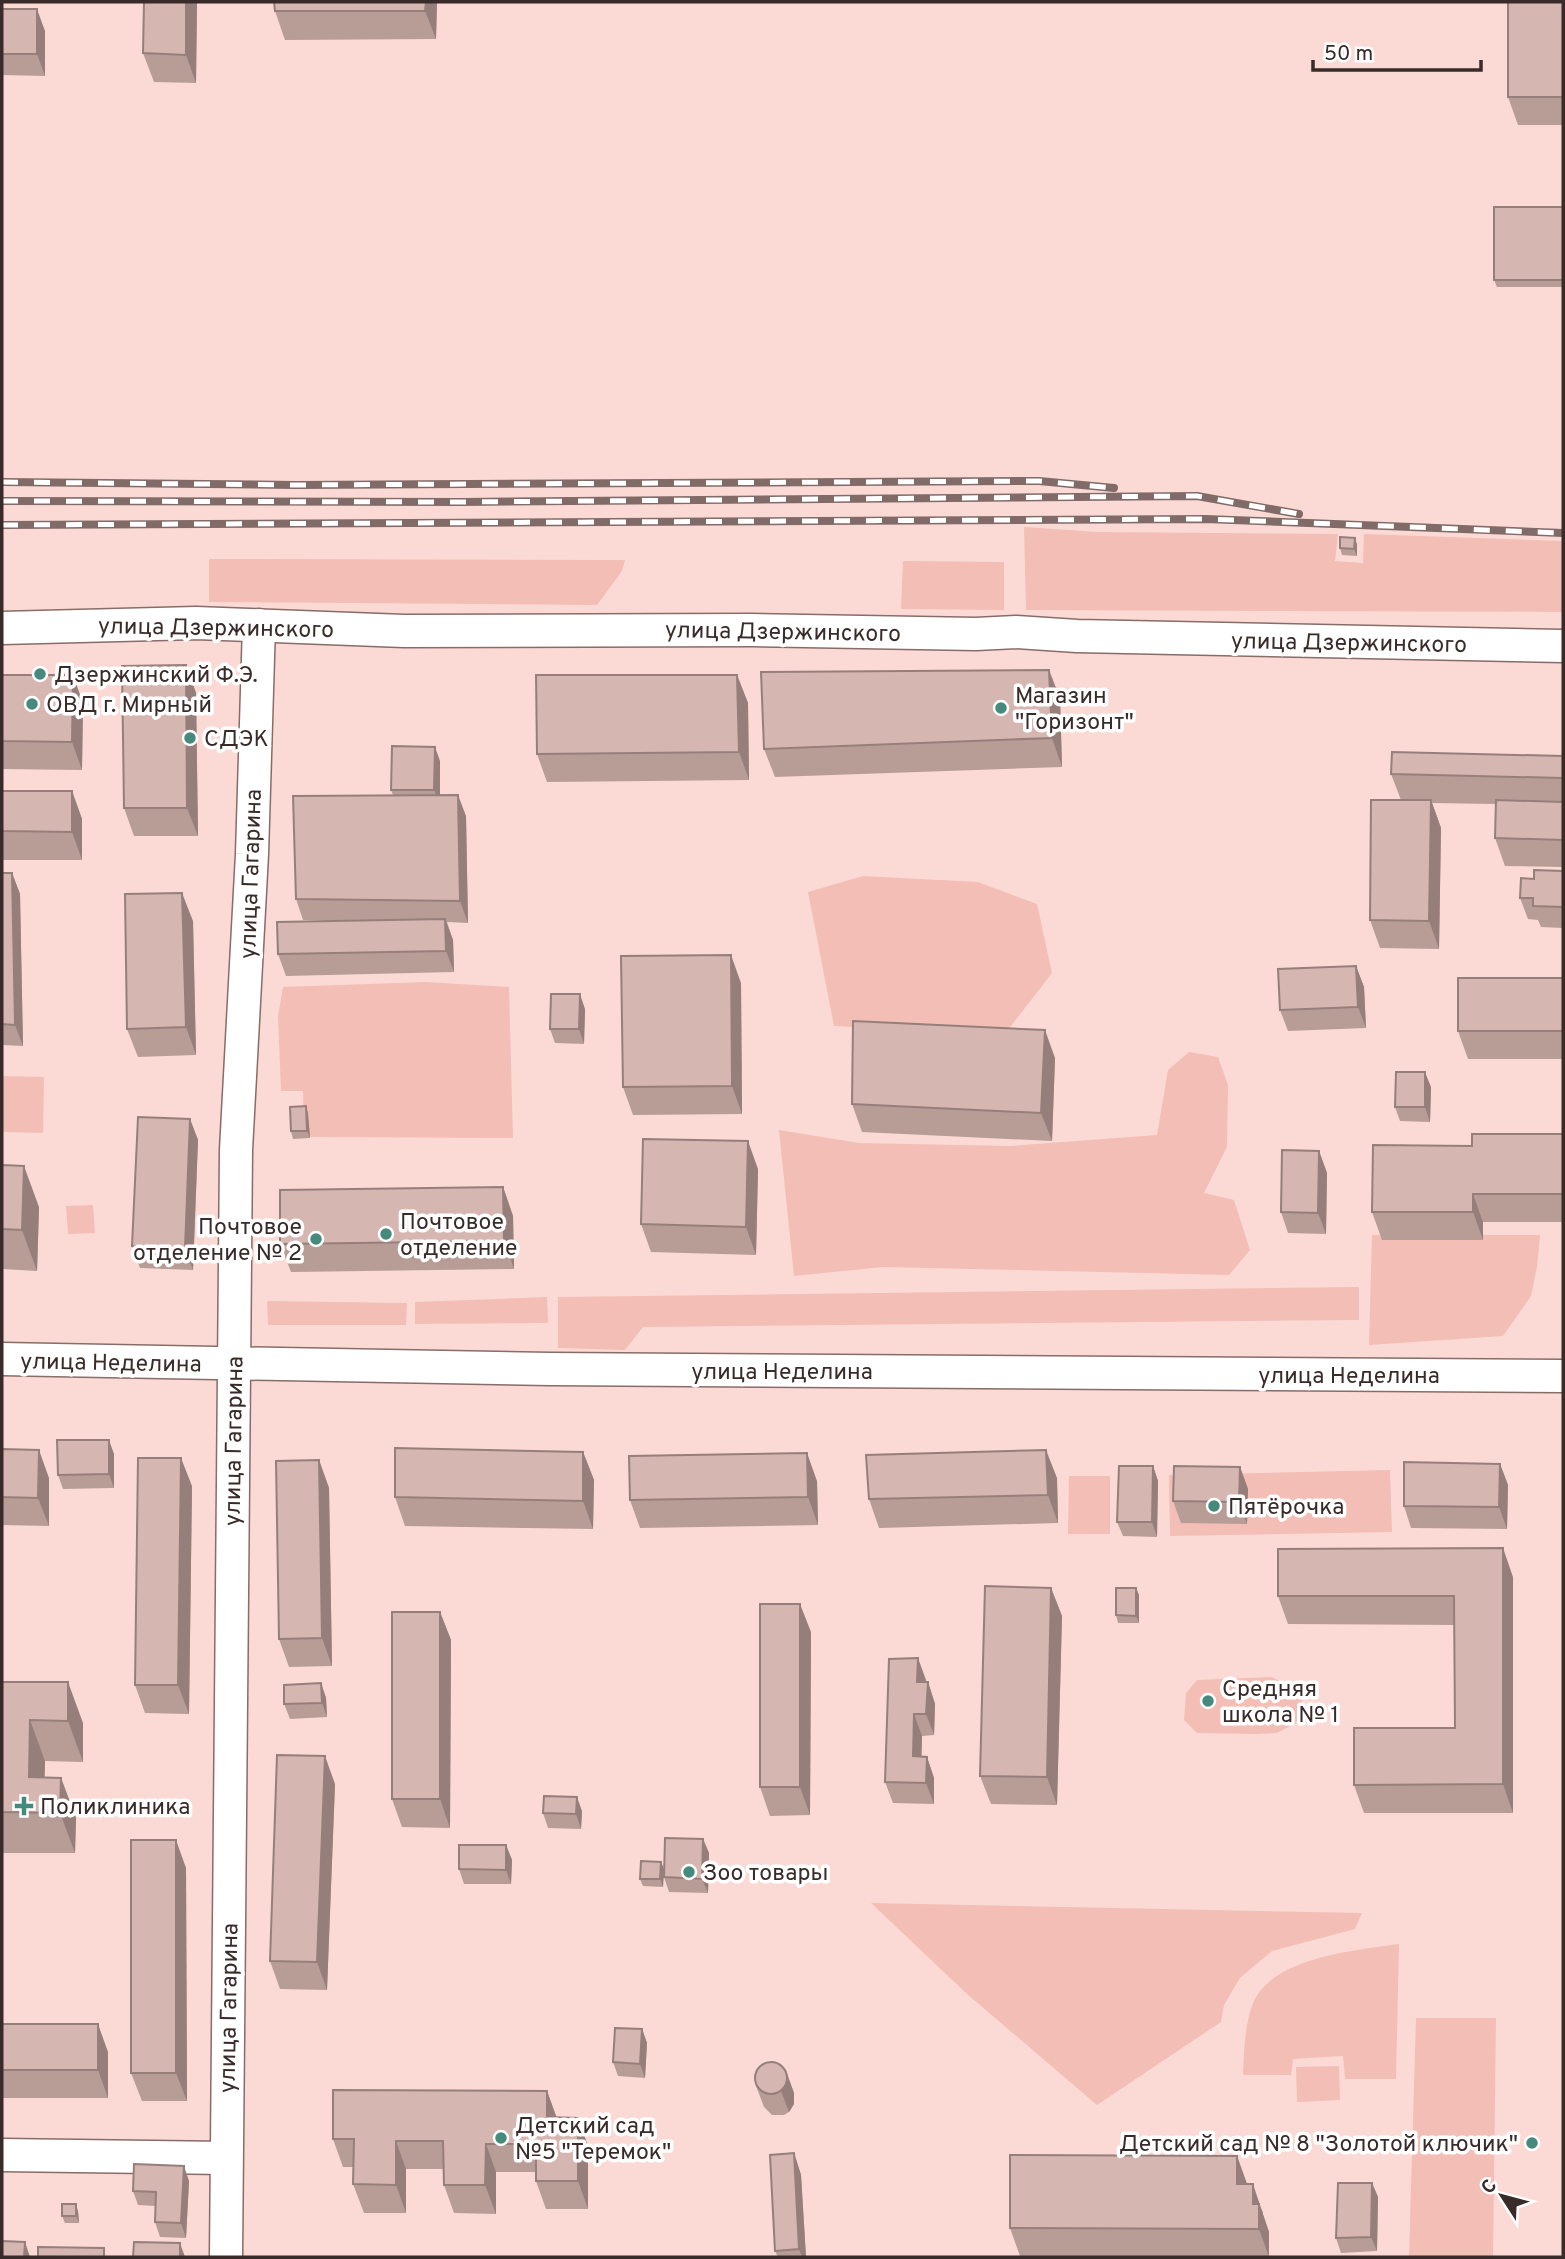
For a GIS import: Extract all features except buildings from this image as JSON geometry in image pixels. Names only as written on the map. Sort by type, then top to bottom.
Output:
[{"type":"street","name":"улица Дзержинского","points":[[2,628],[196,623],[404,631],[1016,632],[1077,636],[1563,646]]},
{"type":"street","name":"улица Гагарина","points":[[226,2257],[236,1150],[252,854],[259,625]]},
{"type":"street","name":"улица Неделина","points":[[2,1359],[550,1370],[1563,1376]]},
{"type":"street","points":[[2,2155],[226,2158]]},
{"type":"shaded area","points":[[1024,527],[1098,532],[1338,534],[1335,561],[1363,563],[1364,534],[1563,541],[1563,612],[1026,610]]},
{"type":"shaded area","points":[[209,559],[625,560],[622,571],[597,605],[209,602]]},
{"type":"shaded area","points":[[903,561],[1004,562],[1004,610],[901,609]]},
{"type":"shaded area","points":[[863,876],[978,882],[1037,904],[1052,973],[1004,1035],[834,1026],[808,892]]},
{"type":"shaded area","points":[[426,982],[509,987],[513,1138],[304,1137],[303,1091],[281,1091],[278,1016],[283,987]]},
{"type":"shaded area","points":[[1189,1052],[1218,1057],[1228,1085],[1227,1147],[1204,1193],[1234,1200],[1250,1250],[1229,1275],[883,1267],[794,1276],[779,1130],[859,1143],[1010,1146],[1157,1135],[1168,1070]]},
{"type":"shaded area","points":[[2,1076],[44,1077],[43,1133],[2,1132]]},
{"type":"shaded area","points":[[93,1205],[95,1233],[68,1234],[66,1206]]},
{"type":"shaded area","points":[[1372,1235],[1540,1235],[1531,1296],[1503,1336],[1369,1345]]},
{"type":"shaded area","points":[[1359,1287],[1359,1320],[643,1327],[625,1350],[558,1348],[558,1297]]},
{"type":"shaded area","points":[[547,1297],[548,1323],[415,1324],[415,1302]]},
{"type":"shaded area","points":[[267,1301],[407,1303],[406,1325],[268,1325]]},
{"type":"shaded area","points":[[1390,1470],[1392,1532],[1170,1536],[1169,1475]]},
{"type":"shaded area","points":[[1069,1476],[1110,1476],[1110,1534],[1068,1534]]},
{"type":"shaded area","points":[[1271,1677],[1298,1689],[1303,1703],[1296,1723],[1277,1733],[1197,1733],[1184,1720],[1186,1693],[1197,1680]]},
{"type":"shaded area","points":[[871,1903],[1362,1913],[1355,1929],[1272,1951],[1240,1978],[1224,2005],[1221,2022],[1097,2105],[967,1994]]},
{"type":"shaded area","points":[[1399,1944],[1396,2079],[1345,2079],[1343,2056],[1293,2059],[1291,2075],[1243,2075],[1246,2031],[1251,2008],[1260,1991],[1272,1979],[1305,1962]]},
{"type":"shaded area","points":[[1416,2018],[1496,2018],[1493,2257],[1409,2257]]},
{"type":"shaded area","points":[[1339,2066],[1340,2100],[1297,2102],[1296,2067]]},
{"type":"railway","points":[[2,482],[296,485],[1039,481],[1114,488]]},
{"type":"railway","points":[[2,501],[462,502],[1197,496],[1299,514]]},
{"type":"railway","points":[[2,525],[1206,519],[1563,533]]},
{"type":"place","name":"Дзержинский Ф.Э.","points":[[40,674]]},
{"type":"place","name":"ОВД г. Мирный","points":[[32,704]]},
{"type":"place","name":"Магазин \"Горизонт\"","points":[[1001,708]]},
{"type":"place","name":"СДЭК","points":[[190,738]]},
{"type":"place","name":"Почтовое отделение","points":[[386,1234]]},
{"type":"place","name":"Почтовое отделение № 2","points":[[316,1239]]},
{"type":"place","name":"Пятёрочка","points":[[1214,1506]]},
{"type":"place","name":"Средняя школа № 1","points":[[1208,1701]]},
{"type":"place","name":"Поликлиника","points":[[24,1806]]},
{"type":"place","name":"Зоо товары","points":[[689,1872]]},
{"type":"place","name":"Детский сад №5 \"Теремок\"","points":[[501,2138]]},
{"type":"place","name":"Детский сад № 8 \"Золотой ключик\"","points":[[1532,2143]]}]
